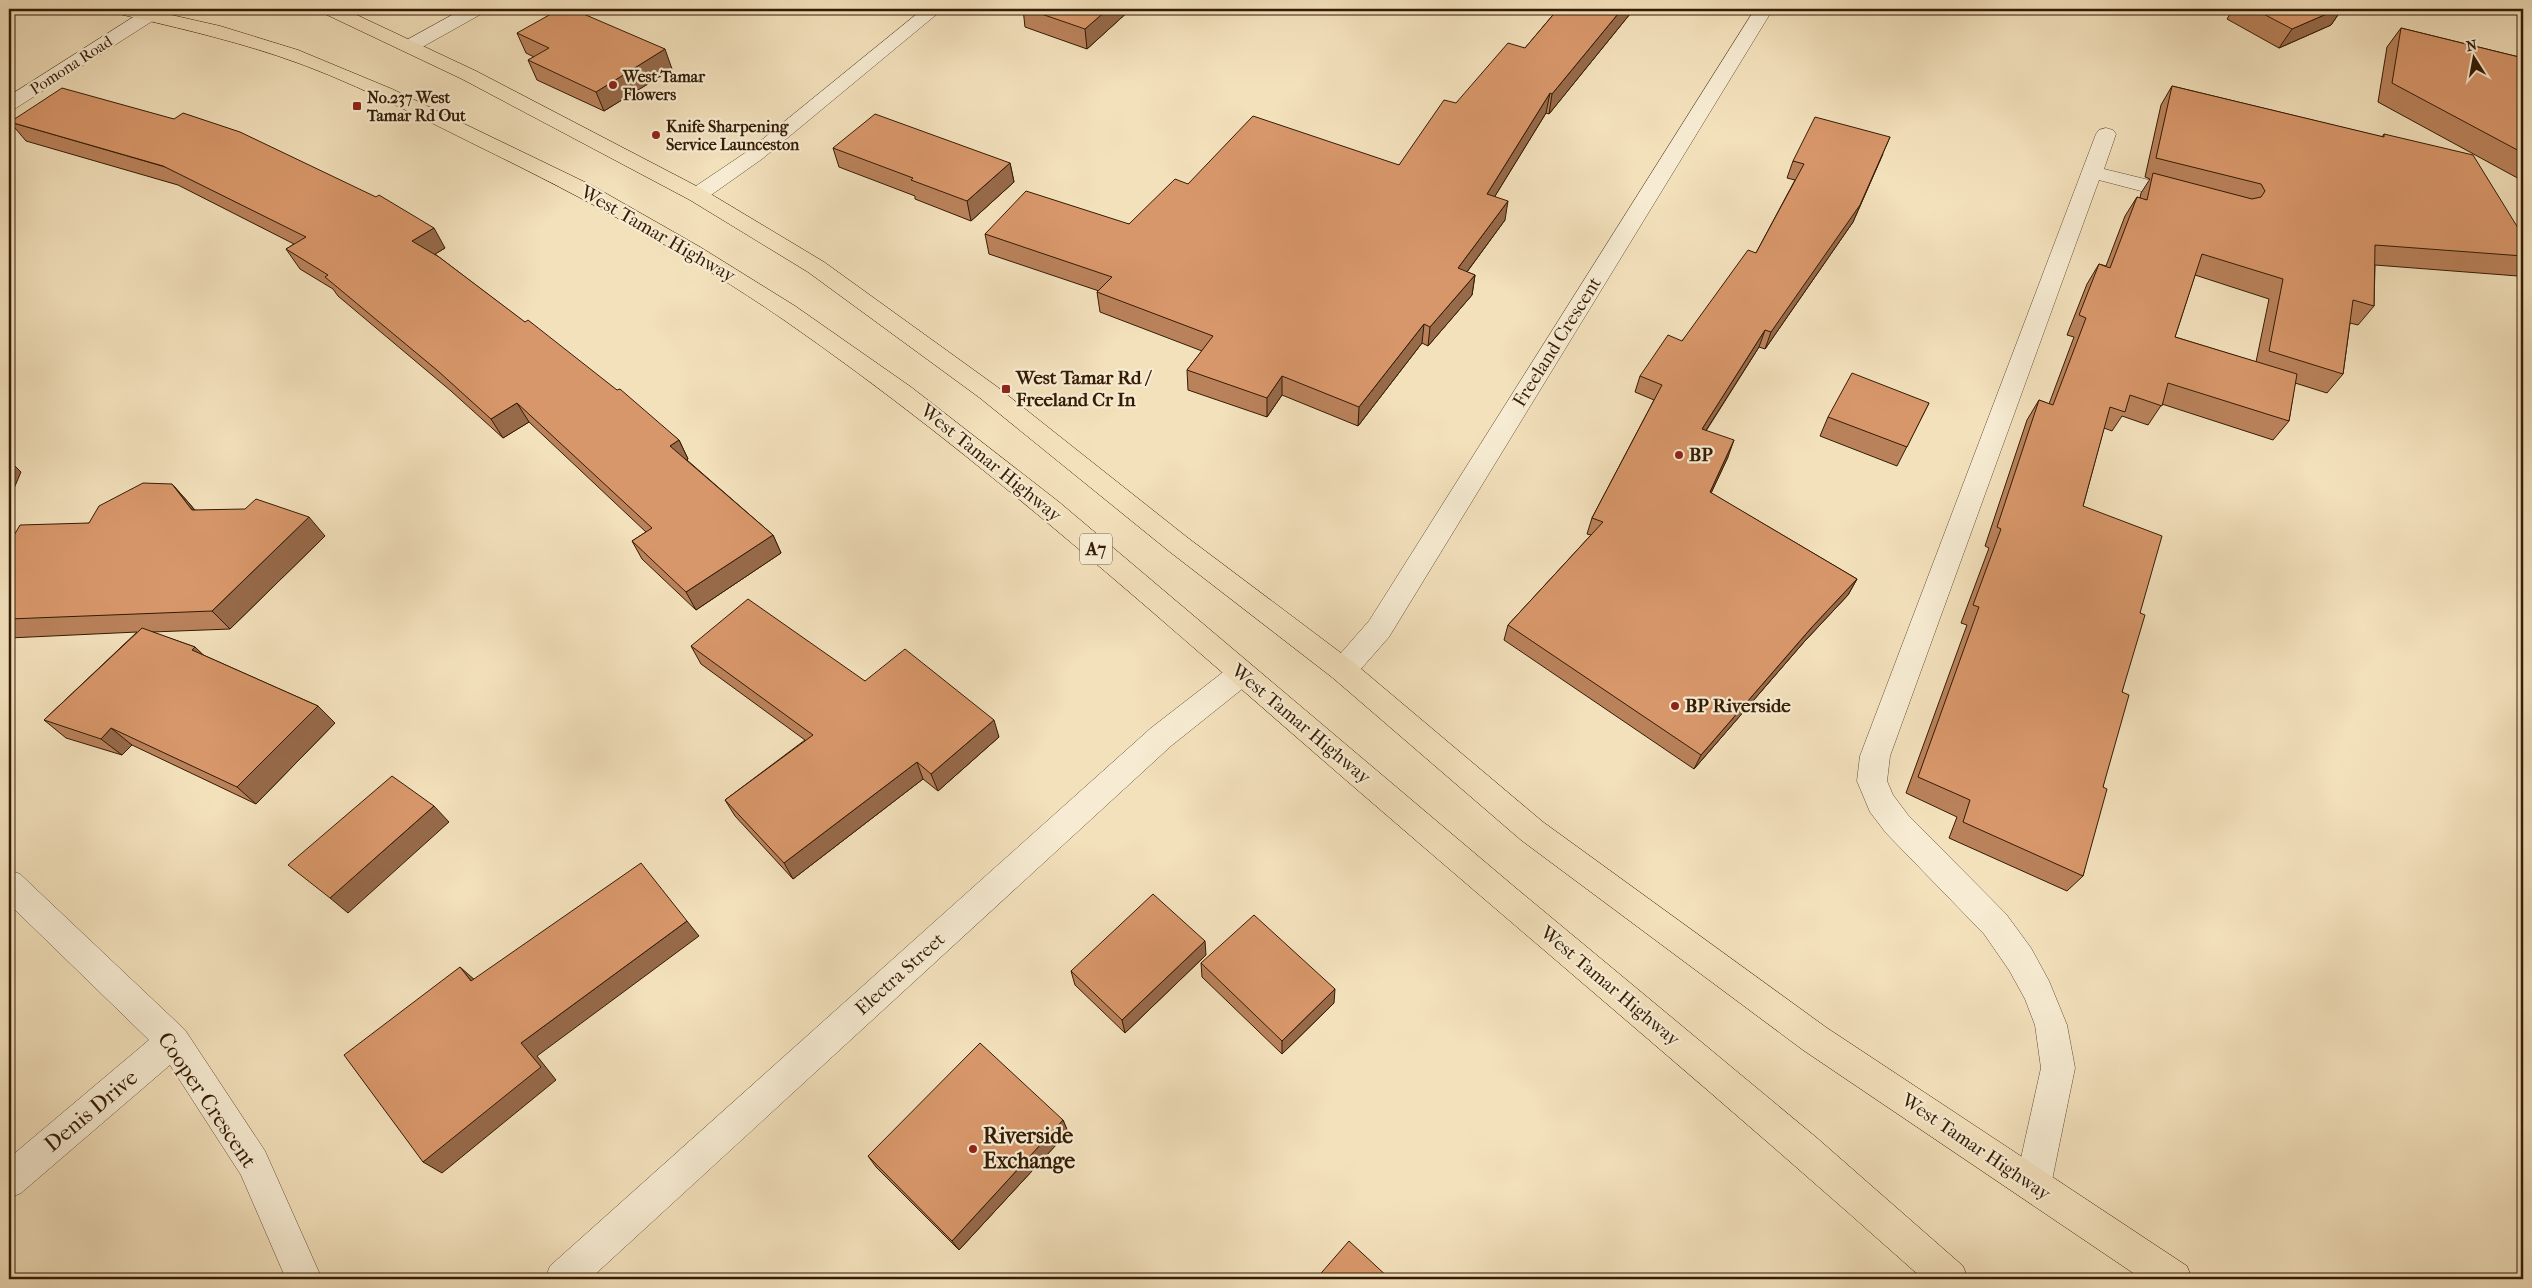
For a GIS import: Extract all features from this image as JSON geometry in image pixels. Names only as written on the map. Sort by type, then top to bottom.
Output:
[{"type":"highway","name":"West Tamar Highway","points":[[122,9],[152,12],[291,54],[385,93],[586,191],[692,252],[787,311],[903,393],[1050,509],[1241,674],[1805,1150],[1950,1279]]},
{"type":"highway","name":"West Tamar Highway","points":[[330,9],[410,46],[697,195],[816,267],[988,392],[1179,545],[1343,670],[1532,831],[1815,1039],[2174,1279]]},
{"type":"street","points":[[410,46],[476,9]]},
{"type":"street","points":[[697,195],[755,155],[934,9]]},
{"type":"street","name":"Freeland Crescent","points":[[1343,670],[1379,629],[1764,9]]},
{"type":"street","name":"Pomona Road","points":[[9,104],[152,12]]},
{"type":"street","points":[[2033,1185],[2058,1068],[2051,1025],[2038,992],[2020,959],[1995,924],[1897,824],[1881,803],[1872,781],[1875,756],[2106,134]]},
{"type":"street","points":[[2092,172],[2202,200]]},
{"type":"street","name":"Electra Street","points":[[563,1279],[1161,738],[1241,674]]},
{"type":"street","name":"Cooper Crescent","points":[[9,884],[173,1042],[253,1163],[304,1279]]},
{"type":"street","name":"Denis Drive","points":[[9,1181],[173,1042]]},
{"type":"building","points":[[560,9],[572,9],[665,49],[596,92],[528,60],[549,48],[517,33]]},
{"type":"building","points":[[1027,9],[1108,9],[1085,29]]},
{"type":"building","points":[[1558,9],[1622,9],[1552,94],[1550,93],[1487,194],[1508,201],[1458,268],[1475,275],[1430,327],[1424,324],[1359,407],[1282,376],[1267,398],[1187,370],[1213,336],[1097,292],[1112,277],[985,234],[1026,191],[1129,224],[1175,179],[1188,184],[1253,116],[1399,165],[1444,100],[1456,103],[1508,43],[1525,48]]},
{"type":"building","points":[[2254,9],[2338,9],[2292,29]]},
{"type":"building","points":[[2401,28],[2523,58],[2523,153],[2392,83]]},
{"type":"building","points":[[2172,86],[2384,137],[2384,134],[2473,155],[2523,236],[2523,256],[2375,245],[2374,306],[2353,300],[2343,374],[2269,351],[2283,279],[2202,254],[2175,337],[2297,374],[2289,421],[2168,383],[2162,406],[2130,395],[2125,412],[2110,407],[2083,506],[2162,536],[2140,613],[2145,615],[2122,692],[2129,695],[2103,787],[2107,789],[2083,876],[1963,822],[1970,800],[1918,777],[1979,607],[1973,605],[2001,529],[1997,527],[2039,400],[2053,405],[2086,318],[2079,315],[2099,264],[2110,268],[2137,197],[2147,200],[2153,173],[2252,199],[2261,197],[2265,191],[2261,184],[2156,158]]},
{"type":"building","points":[[62,88],[174,119],[183,113],[240,132],[376,197],[379,195],[434,228],[412,241],[439,257],[525,322],[528,320],[617,390],[620,389],[679,440],[670,446],[773,535],[686,592],[632,541],[652,528],[517,403],[491,419],[438,371],[325,277],[328,275],[286,249],[306,237],[163,166],[10,122]]},
{"type":"building","points":[[875,114],[1010,163],[967,201],[911,180],[913,178],[833,148]]},
{"type":"building","points":[[1815,117],[1890,137],[1860,205],[1771,332],[1765,330],[1702,429],[1734,440],[1710,492],[1857,579],[1812,627],[1701,755],[1508,625],[1603,522],[1592,518],[1662,385],[1640,376],[1668,335],[1682,341],[1748,250],[1756,253],[1804,164],[1793,161]]},
{"type":"building","points":[[1852,373],[1929,403],[1907,447],[1828,417]]},
{"type":"building","points":[[143,483],[172,484],[192,510],[245,509],[256,499],[309,517],[212,611],[9,619],[9,544],[20,525],[89,523],[99,506]]},
{"type":"building","points":[[748,599],[865,681],[905,649],[994,720],[931,774],[917,762],[784,863],[725,800],[813,735],[691,646]]},
{"type":"building","points":[[142,628],[195,647],[192,650],[318,706],[237,787],[111,728],[101,739],[44,720]]},
{"type":"building","points":[[392,776],[434,806],[330,898],[288,865]]},
{"type":"building","points":[[641,863],[687,921],[521,1043],[541,1067],[423,1162],[344,1055],[460,967],[471,981]]},
{"type":"building","points":[[1153,894],[1205,941],[1122,1020],[1071,971]]},
{"type":"building","points":[[1254,915],[1335,989],[1282,1041],[1201,963]]},
{"type":"building","name":"Riverside Exchange","points":[[980,1043],[1063,1120],[952,1241],[868,1156]]},
{"type":"building","points":[[1349,1241],[1390,1279],[1316,1279]]},
{"type":"building","points":[[754,1275],[757,1279],[749,1279]]},
{"type":"place","name":"West Tamar Flowers","points":[[613,85]]},
{"type":"place","name":"No.237 West Tamar Rd Out","points":[[357,106]]},
{"type":"place","name":"Knife Sharpening Service Launceston","points":[[656,135]]},
{"type":"place","name":"West Tamar Rd / Freeland Cr In","points":[[1006,389]]},
{"type":"place","name":"BP","points":[[1679,455]]},
{"type":"place","name":"BP Riverside","points":[[1675,706]]},
{"type":"place","name":"Riverside Exchange","points":[[973,1149]]}]
